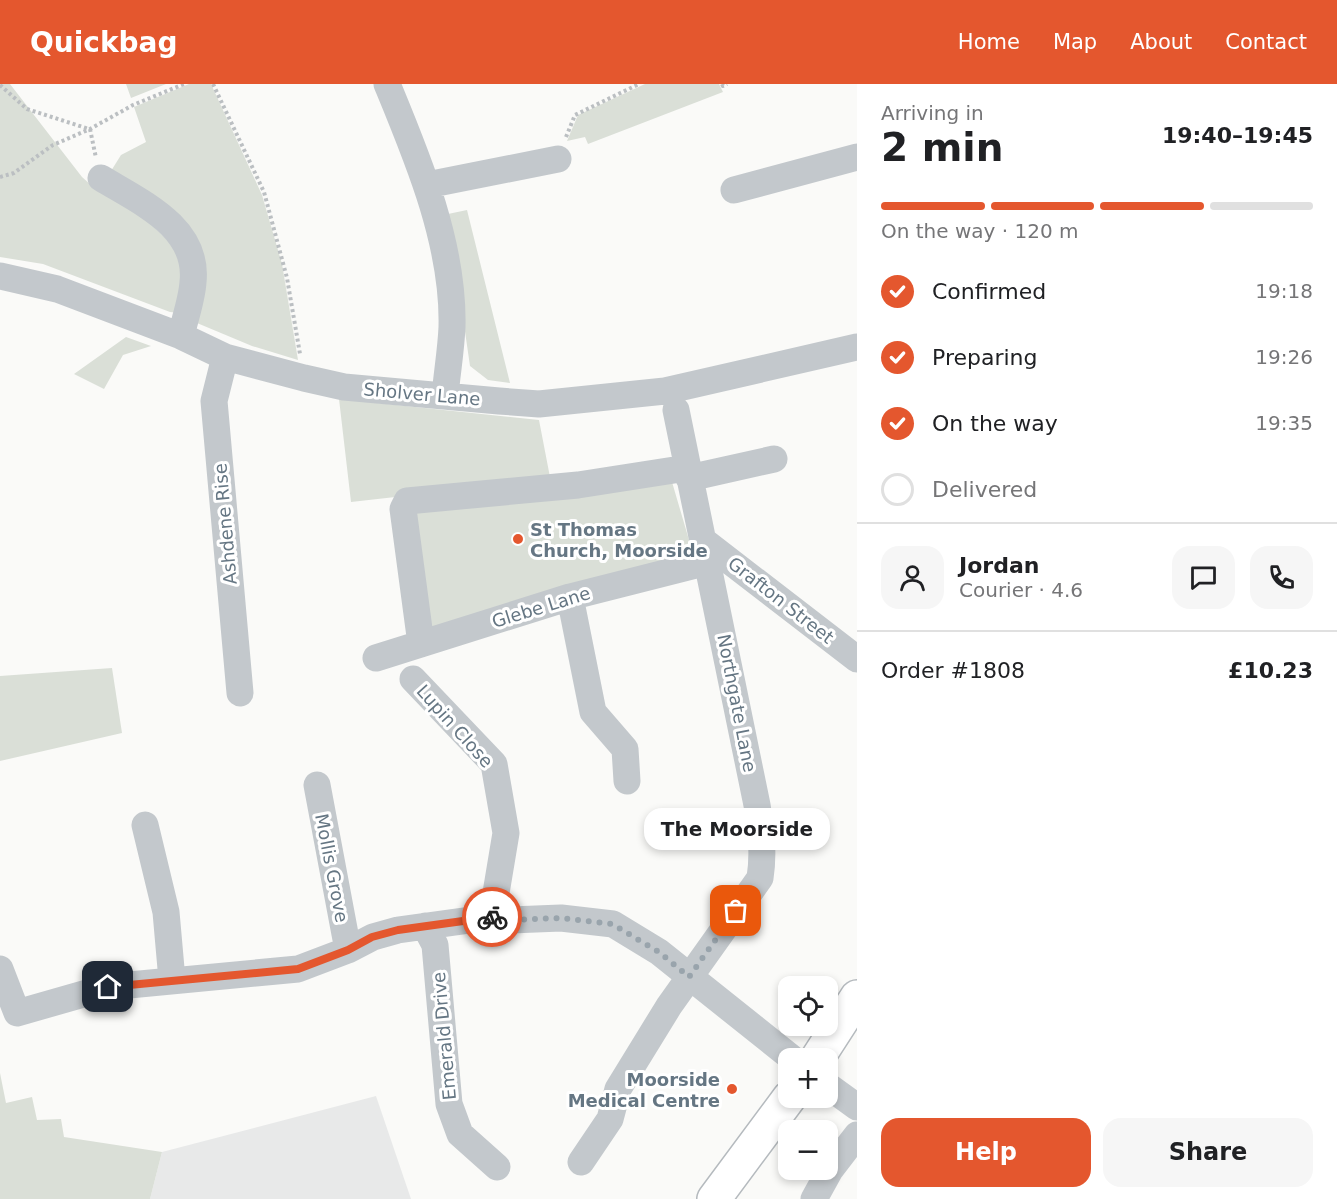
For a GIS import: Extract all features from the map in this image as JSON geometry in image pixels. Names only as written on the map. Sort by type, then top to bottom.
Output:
[{"type":"main road","points":[[824,1048],[857,997]]},
{"type":"main road","points":[[714,1199],[782,1108]]},
{"type":"street","points":[[387,84],[427,185],[445,254],[452,326],[445,396]]},
{"type":"street","points":[[734,190],[857,157]]},
{"type":"street","points":[[427,185],[558,159]]},
{"type":"street","points":[[101,178],[165,217],[190,247],[194,280],[181,336]]},
{"type":"street","name":"Sholver Lane","points":[[0,276],[57,289],[181,336],[225,357],[304,378],[344,387],[538,404],[665,391],[857,347]]},
{"type":"street","name":"Ashdene Rise","points":[[225,357],[214,401],[240,693]]},
{"type":"street","name":"Northgate Lane","points":[[581,1161],[609,1119],[618,1089],[689,977],[760,878],[763,843],[707,552],[676,410]]},
{"type":"street","points":[[421,644],[403,509],[407,501],[688,473],[774,459]]},
{"type":"street","name":"Glebe Lane","points":[[376,658],[707,552]]},
{"type":"street","name":"Grafton Street","points":[[707,552],[857,659]]},
{"type":"street","points":[[570,597],[592,712],[625,749],[627,781]]},
{"type":"street","name":"Lupin Close","points":[[413,679],[494,764],[506,833],[492,916]]},
{"type":"street","name":"Mollis Grove","points":[[317,785],[348,950]]},
{"type":"street","points":[[145,825],[166,912],[172,980]]},
{"type":"street","points":[[0,969],[17,1013],[108,987],[298,969],[348,950],[372,937],[425,926],[492,916],[511,920],[561,918],[612,924],[659,952],[779,1048]]},
{"type":"street","name":"Emerald Drive","points":[[425,926],[435,945],[449,1104],[460,1134],[497,1167]]},
{"type":"street","points":[[838,1093],[857,1107]]},
{"type":"street","points":[[814,1199],[830,1170],[857,1136]]},
{"type":"path","points":[[0,177],[14,173],[53,144],[90,129],[133,105],[184,84]]},
{"type":"path","points":[[213,84],[264,192],[275,227],[287,278],[304,378]]},
{"type":"path","points":[[558,159],[574,115],[639,84]]},
{"type":"path","points":[[722,84],[728,84]]},
{"type":"path","points":[[0,85],[27,109],[90,129]]},
{"type":"shaded area","points":[[0,84],[10,84],[82,177],[91,185],[137,211],[181,253],[179,313],[170,312],[43,264],[0,257]]},
{"type":"shaded area","points":[[126,84],[166,84],[131,98]]},
{"type":"shaded area","points":[[189,84],[211,84],[262,195],[282,264],[298,360],[252,346],[197,323],[201,269],[111,171],[121,155],[146,142],[134,107]]},
{"type":"shaded area","points":[[645,84],[719,84],[723,92],[588,144],[585,137],[567,141],[578,115]]},
{"type":"shaded area","points":[[467,210],[510,383],[488,380],[470,366],[448,214]]},
{"type":"shaded area","points":[[126,337],[151,346],[123,355],[104,389],[74,374]]},
{"type":"shaded area","points":[[339,399],[539,420],[554,498],[672,482],[694,557],[428,631],[413,495],[351,502]]},
{"type":"shaded area","points":[[112,668],[122,733],[0,761],[0,676]]},
{"type":"shaded area","points":[[0,1073],[6,1103],[32,1097],[37,1120],[61,1119],[64,1137],[162,1152],[150,1199],[0,1199]]},
{"type":"shaded area","points":[[376,1096],[411,1199],[150,1199],[162,1152]]},
{"type":"way so far","points":[[492,917],[511,920],[561,918],[612,924],[659,952],[689,977],[736,911]]},
{"type":"place","name":"St Thomas Church, Moorside","points":[[518,539]]},
{"type":"place","name":"The Moorside","points":[[736,911]]},
{"type":"place","name":"Moorside Medical Centre","points":[[732,1089]]},
{"type":"route","points":[[108,987],[140,982],[253,975],[298,969],[348,950],[372,937],[398,930],[492,917]]}]
